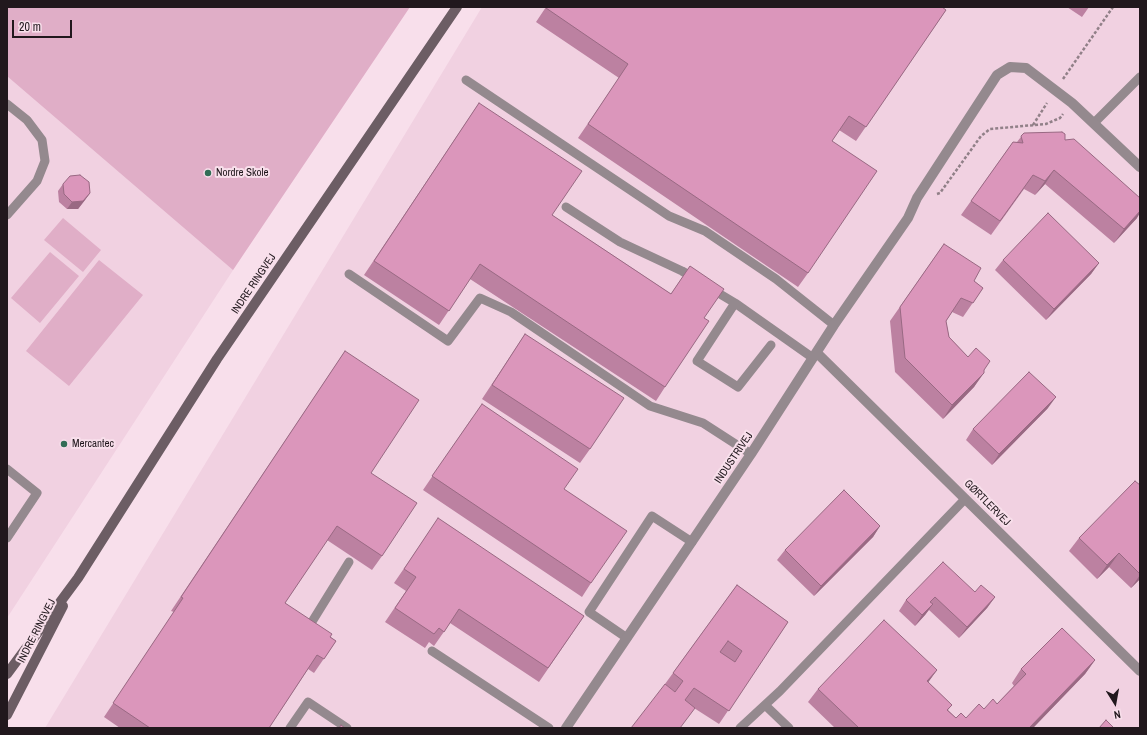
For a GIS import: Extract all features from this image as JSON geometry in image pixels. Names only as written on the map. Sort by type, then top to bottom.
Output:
[{"type":"street","name":"INDRE RINGVEJ","points":[[7,674],[78,578],[218,359],[457,7]]},
{"type":"street","name":"INDUSTRIVEJ","points":[[566,728],[751,454],[834,325],[908,218],[917,198],[997,75],[1010,67],[1026,68],[1072,102]]},
{"type":"street","points":[[1072,102],[1140,167]]},
{"type":"street","name":"GØRTLERVEJ","points":[[815,356],[965,499],[1140,671]]},
{"type":"street","name":"INDRE RINGVEJ","points":[[7,715],[78,578]]},
{"type":"lane","points":[[1094,123],[1140,77]]},
{"type":"lane","points":[[466,80],[669,216],[705,231],[776,279],[834,325]]},
{"type":"lane","points":[[7,104],[27,120],[42,140],[44,161],[37,181],[7,215]]},
{"type":"lane","points":[[566,207],[620,242],[682,271],[735,303],[815,356]]},
{"type":"lane","points":[[349,274],[448,341],[480,298],[511,312],[650,406],[703,423],[751,454]]},
{"type":"lane","points":[[735,303],[696,361],[738,386],[771,344]]},
{"type":"lane","points":[[7,469],[37,493],[7,538]]},
{"type":"lane","points":[[740,728],[765,705],[965,499]]},
{"type":"lane","points":[[627,638],[589,612],[652,516],[692,542]]},
{"type":"lane","points":[[310,625],[349,562]]},
{"type":"lane","points":[[432,650],[549,728]]},
{"type":"lane","points":[[290,728],[308,702],[348,728]]},
{"type":"lane","points":[[765,705],[790,728]]},
{"type":"path","points":[[1033,125],[1113,7]]},
{"type":"path","points":[[917,198],[940,193],[981,136],[990,129],[1046,124],[1060,118],[1072,102]]},
{"type":"shaded area","points":[[7,7],[404,7],[7,618]]},
{"type":"shaded area","name":"Nordre Skole","points":[[7,7],[410,7],[233,270],[7,76]]},
{"type":"shaded area","points":[[482,7],[1140,7],[1140,728],[45,728]]},
{"type":"shaded area","points":[[63,218],[101,250],[83,272],[44,240]]},
{"type":"shaded area","points":[[50,252],[79,276],[40,323],[11,298]]},
{"type":"shaded area","points":[[99,260],[143,295],[69,386],[26,351]]},
{"type":"building","points":[[546,7],[942,7],[946,10],[866,127],[849,116],[832,141],[877,171],[808,273],[588,124],[628,64]]},
{"type":"building","points":[[479,103],[582,171],[552,215],[671,294],[690,266],[724,289],[704,318],[709,321],[665,387],[480,264],[449,311],[374,261]]},
{"type":"building","points":[[1062,132],[1065,134],[1065,140],[1074,139],[1140,198],[1140,211],[1124,229],[1054,170],[1045,181],[1033,175],[1000,221],[971,201],[1013,142],[1023,143],[1021,136],[1024,133]]},
{"type":"building","points":[[80,175],[89,182],[90,193],[83,201],[72,202],[64,194],[63,184],[70,176]]},
{"type":"building","points":[[1048,213],[1099,263],[1054,309],[1003,260]]},
{"type":"building","points":[[944,244],[981,268],[974,281],[983,288],[973,303],[961,298],[946,321],[949,337],[968,357],[976,348],[990,361],[984,370],[984,373],[952,405],[905,358],[900,307]]},
{"type":"building","points":[[525,334],[624,398],[590,449],[492,385]]},
{"type":"building","points":[[345,351],[419,400],[371,473],[417,503],[382,556],[337,526],[285,603],[332,634],[330,637],[336,641],[324,659],[317,655],[269,728],[150,728],[113,703],[183,598],[181,597]]},
{"type":"building","points":[[1029,372],[1056,397],[999,454],[973,429]]},
{"type":"building","points":[[482,404],[578,469],[564,489],[627,531],[591,583],[432,476]]},
{"type":"building","points":[[1135,481],[1140,485],[1140,574],[1119,553],[1107,565],[1079,538]]},
{"type":"building","points":[[844,490],[880,526],[821,586],[785,550]]},
{"type":"building","points":[[438,518],[584,616],[548,668],[459,609],[444,632],[439,628],[434,634],[395,608],[416,577],[404,569]]},
{"type":"building","points":[[943,562],[975,592],[981,585],[995,597],[967,627],[935,597],[930,602],[933,604],[922,615],[906,600]]},
{"type":"building","points":[[737,585],[788,622],[729,711],[694,688],[685,700],[695,708],[680,728],[631,728],[665,684],[675,692],[683,681],[673,673]],"holes":[[[728,641],[742,651],[735,662],[720,652]]]},
{"type":"building","points":[[884,620],[937,670],[927,681],[952,705],[947,710],[956,718],[961,713],[966,718],[979,704],[984,709],[993,699],[997,704],[1026,674],[1021,669],[1062,628],[1095,660],[1029,728],[859,728],[818,689]]},
{"type":"building","points":[[1106,720],[1114,728],[1099,728]]},
{"type":"place","name":"Nordre Skole","points":[[208,173]]},
{"type":"place","name":"Mercantec","points":[[64,444]]}]
